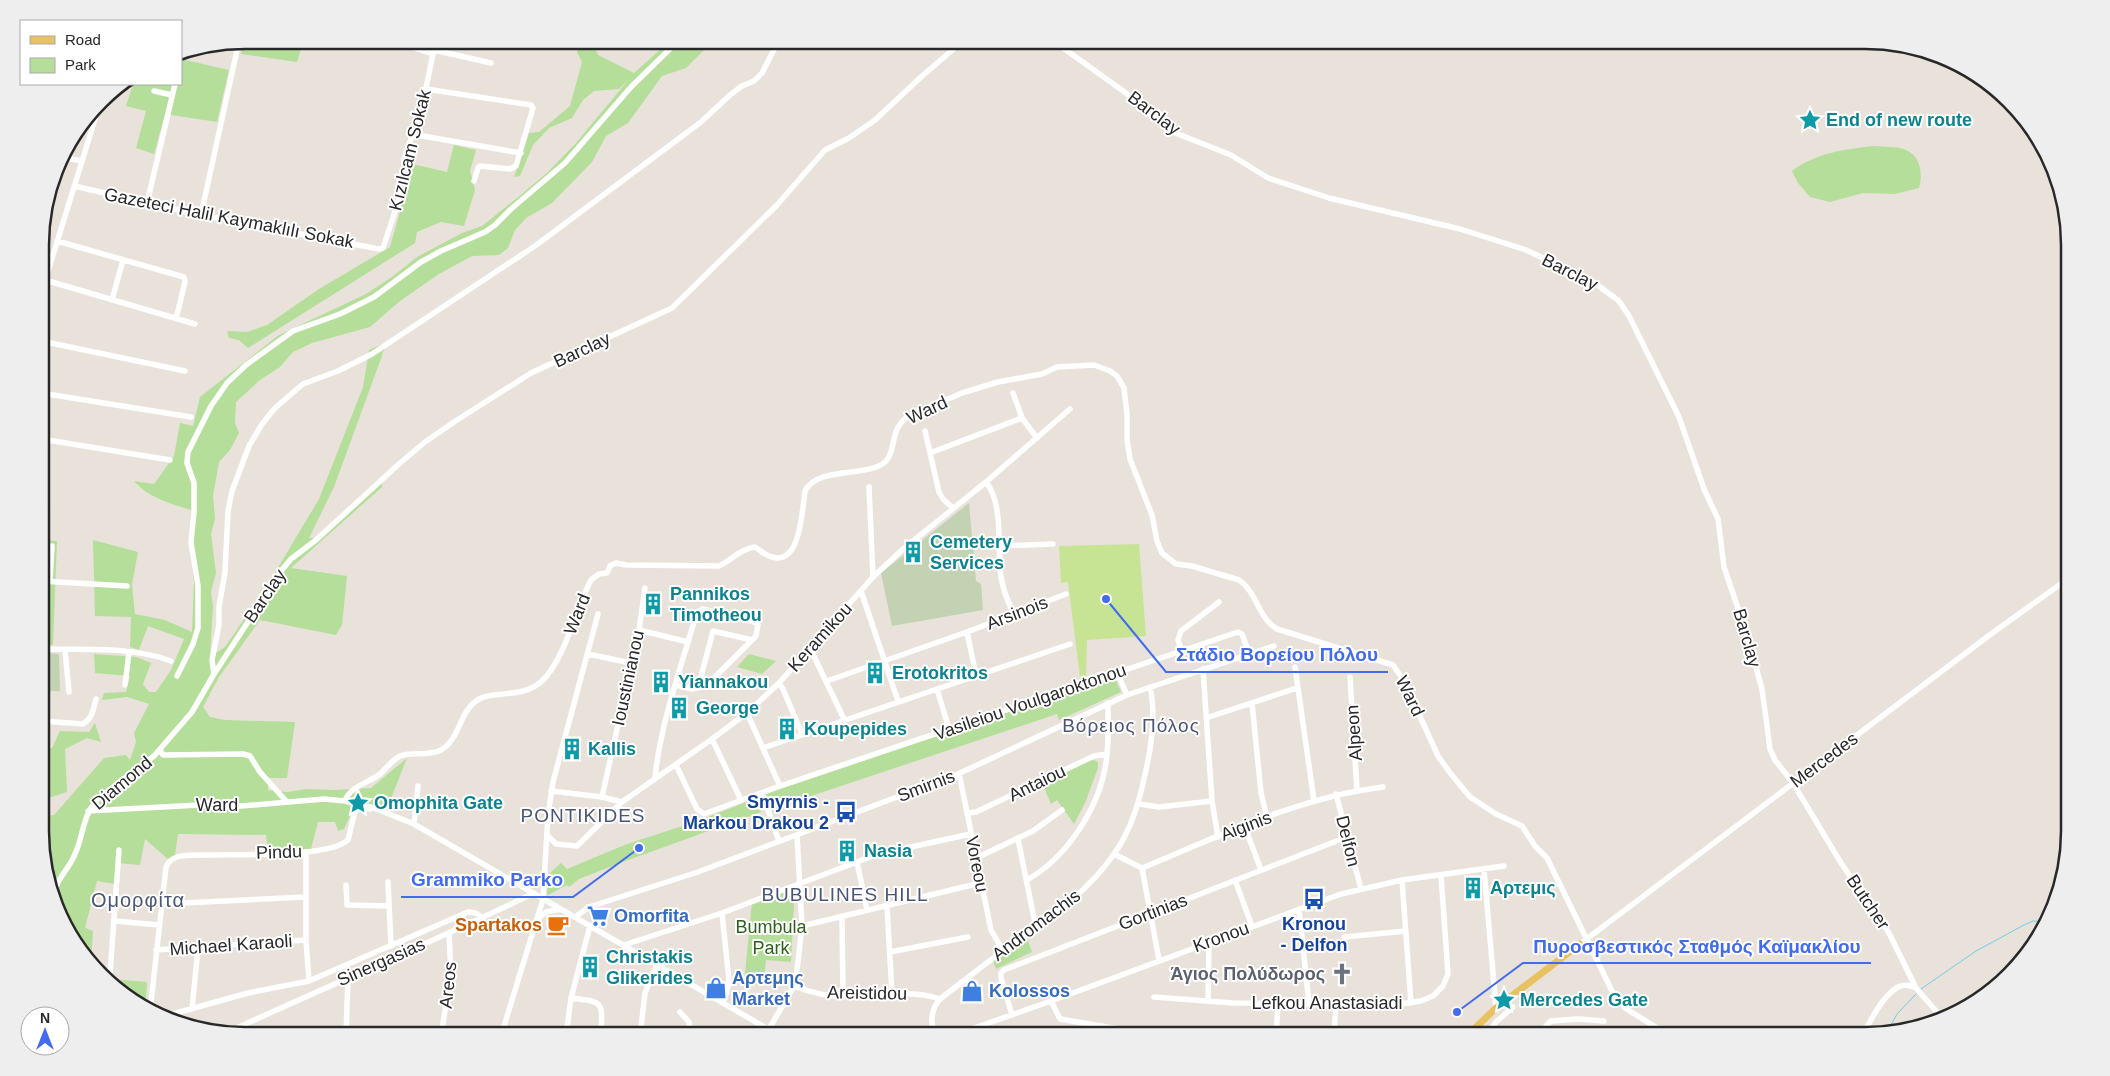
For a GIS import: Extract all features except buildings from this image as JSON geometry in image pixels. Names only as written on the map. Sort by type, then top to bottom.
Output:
[{"type":"main road","points":[[1477,1027],[1496,1008],[1583,941]]},
{"type":"street","points":[[202,215],[237,49]]},
{"type":"street","points":[[423,49],[491,63]]},
{"type":"street","name":"Kızılcam Sokak","points":[[383,248],[405,180],[404,159],[422,107],[435,49]]},
{"type":"street","points":[[177,676],[193,644],[198,628],[198,586],[191,542],[194,483],[187,463],[188,452],[210,406],[227,384],[246,365],[293,331],[340,314],[374,297],[420,262],[486,232],[565,163],[631,87],[670,49]]},
{"type":"street","points":[[214,674],[212,660],[219,625],[219,607],[225,572],[228,511],[232,491],[249,446],[262,424],[275,408],[303,384],[372,354],[535,246],[701,122],[730,95],[742,86],[754,81],[762,73],[774,49]]},
{"type":"street","name":"Barclay","points":[[214,674],[281,571],[291,559],[316,540],[412,453],[454,422],[532,373],[672,308],[777,205],[825,150],[876,120],[954,49]]},
{"type":"street","name":"Barclay","points":[[1065,49],[1126,93],[1144,110],[1173,132],[1231,155],[1268,178],[1329,198],[1460,229],[1526,250],[1592,281],[1619,301],[1629,316],[1678,417],[1704,488],[1718,519],[1724,567],[1748,638],[1762,689],[1770,749],[1775,760],[1793,783]]},
{"type":"street","points":[[147,204],[175,85]]},
{"type":"street","points":[[426,90],[534,108],[516,166],[510,169],[480,166],[474,181]]},
{"type":"street","points":[[154,91],[172,95]]},
{"type":"street","points":[[49,267],[94,119]]},
{"type":"street","points":[[412,134],[520,153]]},
{"type":"street","points":[[69,159],[82,161]]},
{"type":"street","name":"Gazeteci Halil Kaymaklılı Sokak","points":[[74,186],[147,204],[379,249],[383,248]]},
{"type":"street","points":[[57,241],[184,278],[185,282],[176,318]]},
{"type":"street","points":[[112,300],[123,260]]},
{"type":"street","points":[[49,281],[195,324]]},
{"type":"street","points":[[49,344],[185,371]]},
{"type":"street","name":"Ward","points":[[88,811],[199,805],[241,806],[324,799],[345,801],[346,796],[355,788],[379,774],[400,756],[432,754],[448,745],[469,707],[475,701],[483,697],[518,692],[543,680],[557,661],[591,580],[599,574],[607,573],[610,566],[616,562],[626,566],[719,566],[731,560],[740,551],[755,547],[772,557],[783,557],[791,552],[797,541],[805,491],[811,482],[827,476],[846,474],[878,466],[886,462],[891,454],[893,437],[901,420],[962,393],[984,386],[1042,374],[1057,367],[1094,365],[1117,376],[1124,388],[1130,459],[1152,515],[1157,541],[1162,553],[1176,564],[1192,566],[1239,580],[1246,584],[1270,625],[1276,629],[1393,665],[1404,681],[1438,756],[1470,797],[1496,814],[1522,826],[1535,846],[1545,855],[1577,918],[1583,941]]},
{"type":"street","points":[[1013,393],[1022,418],[1037,438]]},
{"type":"street","points":[[49,394],[191,418]]},
{"type":"street","name":"Keramikou","points":[[546,853],[551,848],[559,845],[577,846],[622,802],[712,740],[747,712],[778,683],[873,577],[1070,408]]},
{"type":"street","points":[[930,453],[1022,418]]},
{"type":"street","points":[[925,431],[939,492],[946,502],[954,508]]},
{"type":"street","points":[[49,440],[170,460]]},
{"type":"street","points":[[986,482],[995,501],[1002,585],[1014,614]]},
{"type":"street","points":[[869,487],[873,577]]},
{"type":"street","points":[[1000,546],[1053,544]]},
{"type":"street","points":[[52,546],[50,580],[127,586]]},
{"type":"street","name":"Mercedes","points":[[1583,941],[1991,634],[2061,584]]},
{"type":"street","name":"Ioustinianou","points":[[602,797],[638,630],[645,588]]},
{"type":"street","points":[[861,591],[898,701]]},
{"type":"street","name":"Arsinois","points":[[827,681],[967,632],[1066,594]]},
{"type":"street","points":[[1182,651],[1178,640],[1181,631],[1219,602]]},
{"type":"street","points":[[655,778],[658,756],[676,685],[697,612],[700,609],[756,623],[758,629],[756,636],[710,682],[698,688],[676,685]]},
{"type":"street","points":[[504,1027],[543,899],[551,792],[598,614]]},
{"type":"street","points":[[638,630],[688,642]]},
{"type":"street","points":[[698,688],[713,631],[752,640]]},
{"type":"street","name":"Arsinois","points":[[967,632],[976,676]]},
{"type":"street","name":"Vasileiou Voulgaroktonou","points":[[676,765],[700,813],[706,813],[780,786],[1241,632],[1249,654]]},
{"type":"street","points":[[763,748],[1070,644]]},
{"type":"street","name":"Smirnis","points":[[575,917],[589,908],[698,872],[958,774],[1127,695],[1274,646]]},
{"type":"street","points":[[810,648],[844,719]]},
{"type":"street","points":[[49,649],[129,652],[157,656],[170,661]]},
{"type":"street","points":[[65,650],[69,692]]},
{"type":"street","points":[[125,684],[129,652]]},
{"type":"street","points":[[588,654],[631,663]]},
{"type":"street","points":[[1295,667],[1314,801]]},
{"type":"street","points":[[1203,669],[1212,801],[1218,837]]},
{"type":"street","points":[[1118,672],[1127,695]]},
{"type":"street","name":"Diamond","points":[[56,885],[75,854],[88,811],[99,798],[160,750],[192,712],[214,674]]},
{"type":"street","name":"Alpeon","points":[[1350,677],[1357,790]]},
{"type":"street","points":[[778,683],[783,689],[802,734]]},
{"type":"street","name":"Andromachis","points":[[940,999],[1078,895],[1114,854],[1139,804],[1151,748],[1153,720],[1150,687]]},
{"type":"street","points":[[1206,718],[1297,688]]},
{"type":"street","points":[[937,689],[949,729]]},
{"type":"street","points":[[49,722],[83,724],[89,720],[96,699]]},
{"type":"street","points":[[1027,880],[1051,863],[1070,842],[1096,795],[1108,754],[1108,703]]},
{"type":"street","points":[[1252,703],[1261,793],[1266,818]]},
{"type":"street","points":[[747,712],[780,786]]},
{"type":"street","points":[[712,740],[741,800]]},
{"type":"street","points":[[160,750],[163,754],[243,754],[250,756],[260,772],[286,801]]},
{"type":"street","name":"Antaiou","points":[[968,813],[976,812],[1094,756],[1108,754]]},
{"type":"street","name":"Voreou","points":[[958,774],[968,813],[990,930],[1003,951]]},
{"type":"street","name":"Butcher","points":[[1793,783],[1841,863],[1889,933],[1916,988],[1937,1013]]},
{"type":"street","points":[[414,824],[418,786]]},
{"type":"street","name":"Aiginis","points":[[1142,868],[1266,818],[1314,801],[1336,794],[1383,787]]},
{"type":"street","points":[[551,792],[602,797],[622,802]]},
{"type":"street","points":[[762,793],[779,841]]},
{"type":"street","name":"Delfon","points":[[1336,794],[1361,889]]},
{"type":"street","points":[[345,801],[371,807],[414,824],[766,1027]]},
{"type":"street","points":[[1139,804],[1159,807],[1212,801]]},
{"type":"street","name":"Pindu","points":[[162,904],[166,869],[171,860],[178,856],[306,852],[345,842],[350,836],[353,813],[359,809],[371,807]]},
{"type":"street","points":[[976,858],[1033,831],[1062,810]]},
{"type":"street","points":[[1245,827],[1261,870]]},
{"type":"street","points":[[547,834],[551,841],[559,845]]},
{"type":"street","points":[[624,945],[722,913],[857,862],[902,848],[971,834]]},
{"type":"street","points":[[770,1027],[794,986],[802,926],[797,835]]},
{"type":"street","name":"Gortinias","points":[[1012,1015],[1001,978],[1001,973],[1004,970],[1347,837]]},
{"type":"street","points":[[1018,839],[1036,928]]},
{"type":"street","points":[[110,974],[119,850]]},
{"type":"street","points":[[306,852],[305,897],[309,981]]},
{"type":"street","points":[[1114,854],[1142,868],[1159,960]]},
{"type":"street","points":[[857,862],[867,910]]},
{"type":"street","name":"Kronou","points":[[981,1027],[1298,909],[1361,889],[1402,880],[1504,866]]},
{"type":"street","points":[[1484,869],[1496,1008]]},
{"type":"street","name":"Lefkou Anastasiadi","points":[[1154,998],[1393,1005],[1425,1000],[1436,994],[1444,986],[1448,974],[1442,875]]},
{"type":"street","points":[[1235,880],[1252,926]]},
{"type":"street","points":[[1402,880],[1411,1003]]},
{"type":"street","points":[[388,882],[391,946]]},
{"type":"street","points":[[802,926],[980,883]]},
{"type":"street","points":[[346,885],[347,905],[389,906]]},
{"type":"street","name":"Sinergasias","points":[[239,1027],[534,893]]},
{"type":"street","points":[[151,1003],[162,904],[305,897]]},
{"type":"street","points":[[887,906],[892,994]]},
{"type":"street","points":[[1298,909],[1309,1003]]},
{"type":"street","points":[[537,920],[546,912],[563,910]]},
{"type":"street","points":[[175,1014],[248,993],[309,981],[468,912],[476,913],[482,918]]},
{"type":"street","points":[[722,913],[729,980],[727,992],[722,1002]]},
{"type":"street","points":[[842,916],[843,996]]},
{"type":"street","points":[[115,921],[159,925]]},
{"type":"street","points":[[567,1027],[571,998],[590,926]]},
{"type":"street","points":[[426,931],[433,940]]},
{"type":"street","points":[[1344,937],[1406,931]]},
{"type":"street","name":"Areos","points":[[442,1027],[451,972],[449,933]]},
{"type":"street","points":[[890,952],[968,937]]},
{"type":"street","name":"Michael Karaoli","points":[[156,950],[306,940]]},
{"type":"street","points":[[1583,941],[1614,995],[1625,1008],[1656,1027]]},
{"type":"street","points":[[1208,1001],[1209,942]]},
{"type":"street","points":[[192,1010],[198,948]]},
{"type":"street","points":[[641,1027],[645,993],[657,964]]},
{"type":"street","points":[[327,974],[330,985]]},
{"type":"street","points":[[346,1027],[348,977]]},
{"type":"street","points":[[1867,1027],[1881,1005],[1899,986],[1908,985],[1916,988]]},
{"type":"street","name":"Areistidou","points":[[794,986],[808,991],[843,996],[922,994],[940,999]]},
{"type":"street","points":[[571,998],[599,1003],[602,1011],[601,1027]]},
{"type":"street","points":[[933,1027],[931,1016],[933,1009],[940,999]]},
{"type":"street","points":[[1051,1001],[1060,1019],[1107,1027]]},
{"type":"street","points":[[1277,1027],[1278,1003]]},
{"type":"street","points":[[1335,1027],[1336,1003]]},
{"type":"street","points":[[1492,1027],[1512,1008]]},
{"type":"street","points":[[680,1012],[689,1022],[690,1027]]},
{"type":"street","points":[[1546,1027],[1551,1021],[1578,1019],[1604,1021]]},
{"type":"green space","points":[[242,49],[301,49],[297,62],[241,54]]},
{"type":"green space","points":[[578,49],[595,49],[598,55],[634,73],[661,49],[705,49],[686,68],[662,76],[628,123],[606,136],[592,162],[552,203],[526,218],[515,230],[508,248],[499,255],[472,256],[439,274],[400,301],[370,327],[312,343],[293,352],[280,367],[260,380],[236,402],[235,423],[239,433],[230,450],[219,462],[213,496],[215,519],[211,534],[216,573],[211,592],[213,606],[210,657],[225,647],[267,586],[319,499],[363,387],[369,350],[387,342],[334,487],[309,538],[315,538],[382,476],[382,487],[291,568],[347,576],[342,625],[336,635],[260,620],[219,677],[203,707],[210,717],[225,720],[295,722],[287,778],[268,778],[268,790],[287,792],[307,789],[371,788],[407,758],[388,806],[355,805],[344,829],[338,831],[335,822],[318,822],[311,849],[268,850],[266,835],[178,834],[175,855],[168,859],[145,839],[140,865],[117,863],[115,884],[97,881],[85,928],[93,931],[92,954],[69,918],[55,882],[50,857],[49,815],[54,815],[104,758],[126,755],[130,760],[136,742],[134,733],[149,704],[127,697],[102,700],[104,693],[126,692],[130,676],[95,673],[94,654],[136,657],[151,663],[143,684],[149,692],[156,692],[171,670],[184,639],[148,626],[139,650],[130,647],[131,617],[95,616],[93,540],[138,552],[132,584],[135,614],[165,620],[192,632],[194,582],[190,548],[191,510],[153,496],[134,481],[154,484],[174,456],[180,423],[193,426],[200,397],[279,335],[366,294],[392,277],[417,257],[462,233],[482,226],[548,172],[576,143],[629,79],[619,89],[594,91],[583,100],[572,118],[549,128],[533,145],[520,176],[514,177],[529,133],[539,132],[570,106],[582,62]]},
{"type":"green space","points":[[182,59],[229,70],[217,122],[165,114],[154,154],[136,148],[146,111],[126,106],[133,85],[182,85]]},
{"type":"green space","points":[[454,145],[476,150],[470,171],[475,190],[464,226],[441,222],[417,232],[415,243],[248,348],[239,340],[229,338],[227,331],[247,332],[267,325],[319,289],[390,247],[409,180],[408,163],[447,172]]},
{"type":"green space","points":[[1874,146],[1899,148],[1911,153],[1920,166],[1919,188],[1895,194],[1863,193],[1830,202],[1810,197],[1798,183],[1792,171],[1821,156],[1842,150]]},
{"type":"green space","points":[[969,503],[976,581],[981,584],[983,610],[892,626],[881,573]]},
{"type":"green space","points":[[49,540],[57,541],[53,645],[49,645]]},
{"type":"green space","points":[[1139,544],[1146,636],[1087,640],[1086,676],[1080,677],[1068,582],[1061,583],[1059,546]]},
{"type":"green space","points":[[49,653],[59,654],[60,691],[49,691]]},
{"type":"green space","points":[[749,654],[776,661],[762,674],[737,667]]},
{"type":"green space","points":[[1114,676],[1121,692],[1059,720],[1057,714],[775,808],[772,800],[767,800],[766,794]]},
{"type":"green space","points":[[95,723],[101,742],[87,738],[65,749],[67,792],[49,798],[49,748],[52,748],[60,731],[89,732]]},
{"type":"green space","points":[[1092,759],[1098,762],[1098,768],[1085,803],[1074,824],[1057,800],[1051,804],[1042,783]]},
{"type":"green space","points":[[759,797],[762,804],[759,805],[761,812],[620,863],[579,879],[569,887],[567,885],[548,895],[547,893],[549,874],[561,863],[567,869],[627,844],[698,821]]},
{"type":"green space","name":"Bumbula Park","points":[[786,892],[793,895],[794,905],[791,962],[766,960],[764,985],[744,984],[752,902]]},
{"type":"green space","points":[[1027,938],[1032,952],[996,969],[993,961]]},
{"type":"green space","points":[[116,979],[147,982],[146,998],[141,997]]},
{"type":"waterway","points":[[1921,989],[1976,951],[2024,925],[2033,921],[2039,921]]},
{"type":"waterway","points":[[1890,1026],[1897,1014],[1916,994]]},
{"type":"place","name":"End of new route","points":[[1810,120]]},
{"type":"place","name":"Cemetery Services","points":[[913,552]]},
{"type":"place","name":"Στάδιο Βορείου Πόλου","points":[[1106,599]]},
{"type":"place","name":"Pannikos Timotheou","points":[[653,604]]},
{"type":"place","name":"Erotokritos","points":[[875,673]]},
{"type":"place","name":"Yiannakou","points":[[661,682]]},
{"type":"place","name":"George","points":[[679,708]]},
{"type":"place","name":"Koupepides","points":[[787,729]]},
{"type":"place","name":"Kallis","points":[[572,749]]},
{"type":"place","name":"Omophita Gate","points":[[358,803]]},
{"type":"place","name":"Smyrnis - Markou Drakou 2","points":[[846,812]]},
{"type":"place","name":"Grammiko Parko","points":[[639,848]]},
{"type":"place","name":"Nasia","points":[[847,851]]},
{"type":"place","name":"Αρτεμις","points":[[1473,888]]},
{"type":"place","name":"Kronou - Delfon","points":[[1314,899]]},
{"type":"place","name":"Omorfita","points":[[598,916]]},
{"type":"place","name":"Spartakos","points":[[558,925]]},
{"type":"place","name":"Christakis Glikerides","points":[[590,967]]},
{"type":"place","name":"Άγιος Πολύδωρος","points":[[1342,974]]},
{"type":"place","name":"Αρτεμης Market","points":[[716,988]]},
{"type":"place","name":"Kolossos","points":[[972,991]]},
{"type":"place","name":"Mercedes Gate","points":[[1504,1000]]},
{"type":"place","name":"Πυροσβεστικός Σταθμός Καϊμακλίου","points":[[1457,1012]]},
{"type":"district","name":"Βόρειος Πόλος","points":[[1131,725]]},
{"type":"district","name":"PONTIKIDES","points":[[583,815]]},
{"type":"district","name":"BUBULINES HILL","points":[[845,894]]},
{"type":"district","name":"Ομορφίτα","points":[[138,900]]}]
